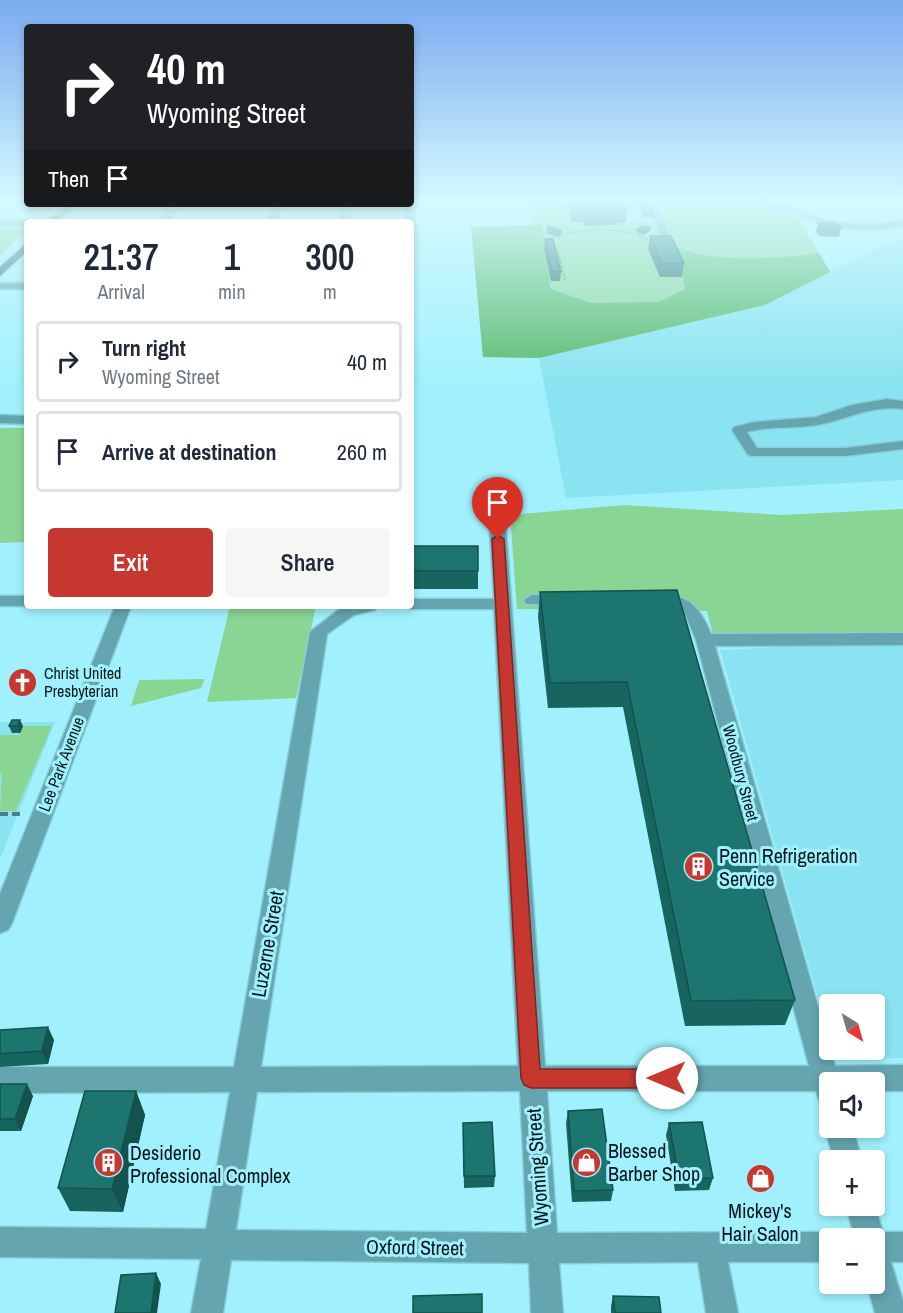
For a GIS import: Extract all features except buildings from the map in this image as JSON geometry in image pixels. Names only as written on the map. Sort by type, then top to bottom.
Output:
[{"type":"street","points":[[0,286],[24,286]]},
{"type":"street","points":[[903,405],[887,403],[857,408],[818,421],[754,426],[739,430],[753,452],[845,452],[903,445]]},
{"type":"street","points":[[0,419],[24,420]]},
{"type":"street","name":"Wyoming Street","points":[[496,517],[547,1313]]},
{"type":"street","points":[[532,600],[578,601]]},
{"type":"street","points":[[0,601],[24,601]]},
{"type":"street","name":"Woodbury Street","points":[[635,602],[681,603],[694,614],[705,640],[823,1072]]},
{"type":"street","points":[[414,604],[501,604]]},
{"type":"street","name":"Lee Park Avenue","points":[[0,923],[122,609]]},
{"type":"street","name":"Luzerne Street","points":[[207,1313],[319,632],[352,609]]},
{"type":"street","points":[[705,640],[903,639]]},
{"type":"street","points":[[0,1080],[531,1078],[819,1086]]},
{"type":"street","points":[[885,1080],[903,1078]]},
{"type":"street","name":"Oxford Street","points":[[0,1242],[543,1248],[819,1247]]},
{"type":"street","points":[[885,1247],[903,1247]]},
{"type":"street","points":[[710,1248],[722,1313]]},
{"type":"street","points":[[885,1293],[891,1313]]},
{"type":"path","points":[[561,263],[565,281]]},
{"type":"path","points":[[0,814],[22,814]]},
{"type":"shaded area","points":[[474,263],[825,263],[830,272],[847,263],[903,263],[903,480],[566,498],[539,358],[483,357]]},
{"type":"shaded area","points":[[903,641],[903,1058],[885,1058],[885,994],[819,994],[819,1001],[720,650]]},
{"type":"shaded area","points":[[0,722],[55,722],[0,859]]},
{"type":"green space","points":[[474,263],[547,263],[551,289],[591,303],[659,302],[685,289],[680,263],[825,263],[830,272],[765,305],[539,358],[483,357]]},
{"type":"green space","points":[[547,263],[676,263],[683,278],[685,289],[659,303],[591,303],[552,289]]},
{"type":"green space","points":[[0,428],[24,428],[24,542],[0,543]]},
{"type":"green space","points":[[624,505],[782,515],[903,509],[903,632],[713,635],[707,611],[517,609],[510,515]]},
{"type":"green space","points":[[229,609],[315,609],[296,698],[207,702]]},
{"type":"green space","points":[[205,679],[201,688],[131,706],[139,680]]},
{"type":"green space","points":[[23,726],[52,726],[16,811],[0,811],[2,772],[0,775],[0,735],[19,735]]},
{"type":"place","name":"Christ United Presbyterian","points":[[23,682]]},
{"type":"place","name":"Penn Refrigeration Service","points":[[698,866]]},
{"type":"place","name":"Blessed Barber Shop","points":[[587,1162]]},
{"type":"place","name":"Desiderio Professional Complex","points":[[109,1163]]},
{"type":"place","name":"Mickey's Hair Salon","points":[[760,1179]]},
{"type":"route","points":[[498,539],[531,1078],[667,1078]]}]
